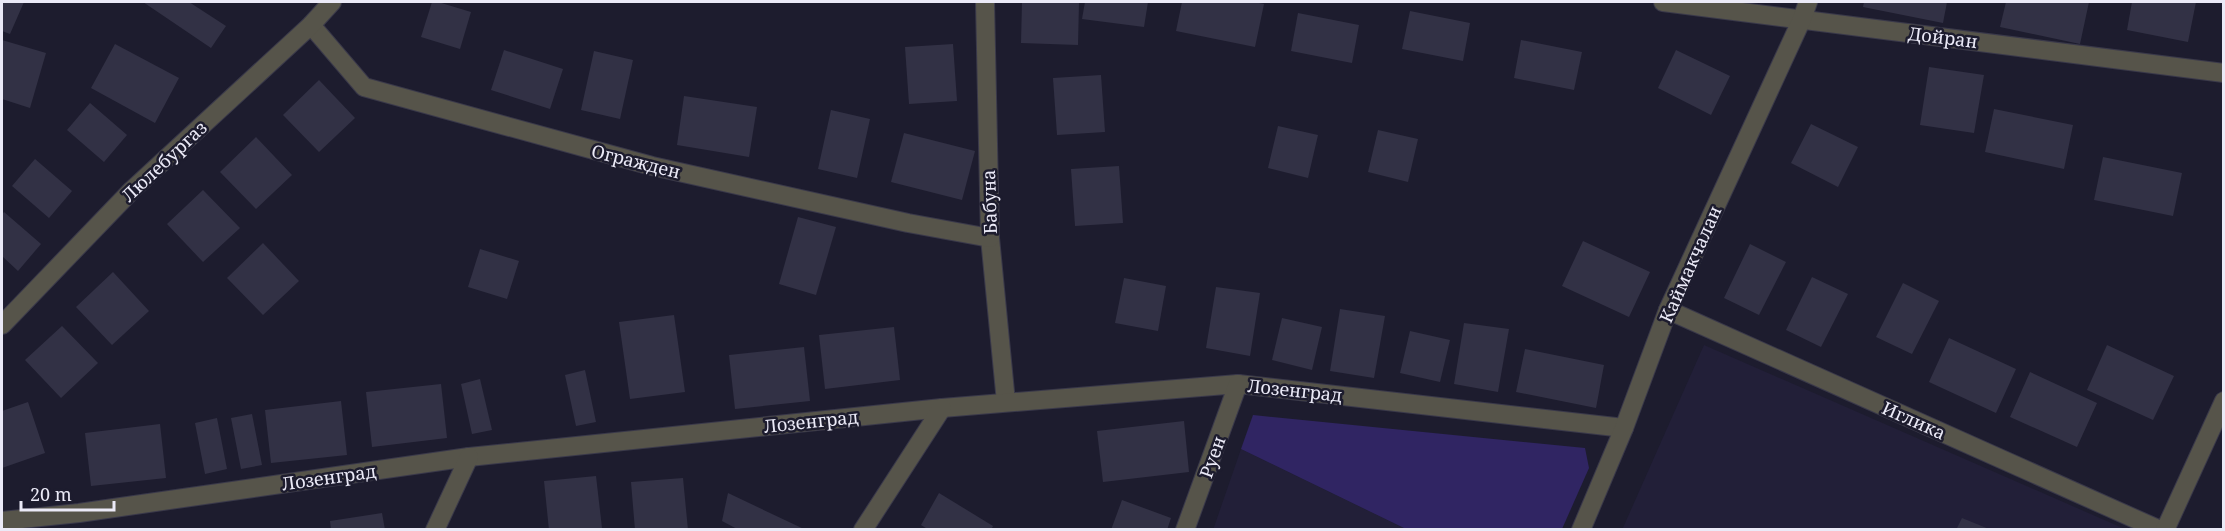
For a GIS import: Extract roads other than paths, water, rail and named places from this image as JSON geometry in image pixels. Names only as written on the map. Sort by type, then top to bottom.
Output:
[{"type":"street","name":"Люлебургаз","points":[[2,325],[132,190],[311,25],[332,2]]},
{"type":"street","name":"Бабуна","points":[[985,2],[990,238],[1006,402]]},
{"type":"street","name":"Дойран","points":[[1663,2],[1805,10],[2223,73]]},
{"type":"street","name":"Каймакчалан","points":[[1581,530],[1624,428],[1668,310],[1805,10]]},
{"type":"street","name":"Огражден","points":[[311,25],[364,87],[652,166],[908,223],[990,238]]},
{"type":"street","name":"Иглика","points":[[1668,310],[2160,530]]},
{"type":"street","name":"Лозенград","points":[[2,521],[79,521],[469,457],[942,408],[1238,384],[1624,428]]},
{"type":"street","name":"Руен","points":[[1185,530],[1238,384]]},
{"type":"street","points":[[2165,530],[2223,401]]},
{"type":"street","points":[[863,530],[942,408]]},
{"type":"street","points":[[435,530],[469,457]]}]
